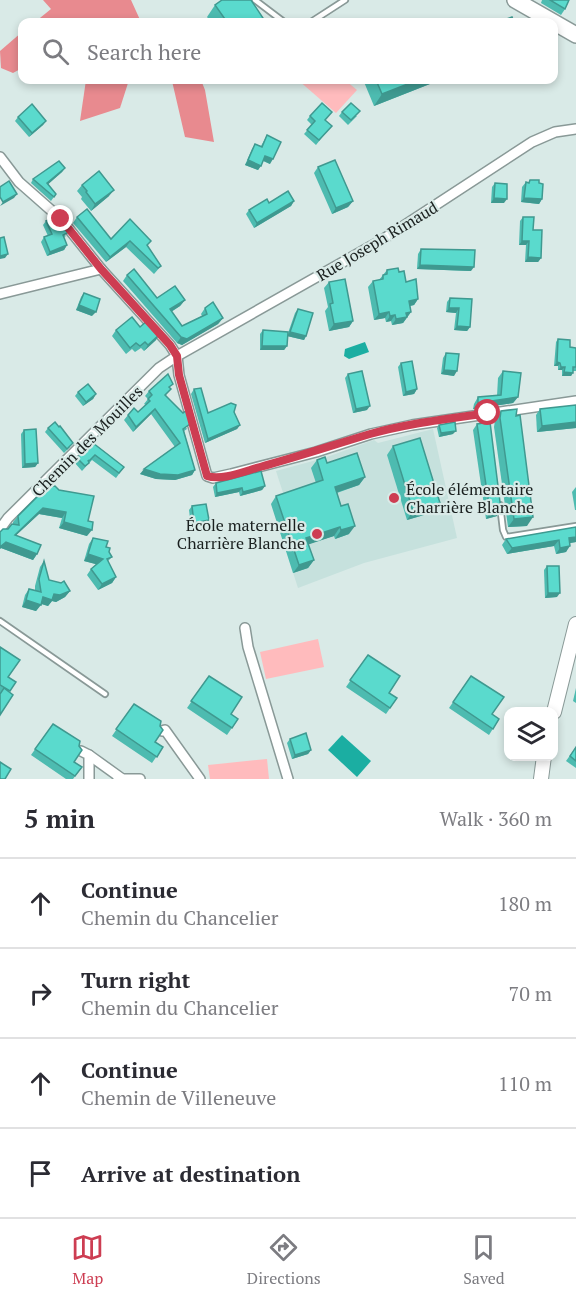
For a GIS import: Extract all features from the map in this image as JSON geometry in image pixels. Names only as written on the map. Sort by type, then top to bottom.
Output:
[{"type":"main road","points":[[515,0],[546,18]]},
{"type":"main road","points":[[558,25],[576,35]]},
{"type":"street","name":"Rue Joseph Rimaud","points":[[177,356],[382,240],[532,142],[555,132],[576,129]]},
{"type":"street","points":[[0,157],[19,182],[61,219],[177,356],[179,375],[207,476],[213,478],[316,452],[381,431],[576,401]]},
{"type":"street","points":[[0,294],[101,269]]},
{"type":"street","name":"Chemin des Mouilles","points":[[0,529],[159,368],[177,356]]},
{"type":"street","points":[[555,707],[576,624]]},
{"type":"street","points":[[245,628],[248,647],[288,779]]},
{"type":"street","points":[[162,731],[165,729],[200,779]]},
{"type":"street","points":[[89,779],[85,753],[119,778],[140,779]]},
{"type":"street","points":[[541,779],[543,761]]},
{"type":"lane","points":[[255,0],[279,18]]},
{"type":"lane","points":[[317,18],[345,0]]},
{"type":"lane","points":[[488,413],[489,425]]},
{"type":"lane","points":[[498,495],[506,537],[576,526]]},
{"type":"lane","points":[[0,621],[105,694]]},
{"type":"shaded area","points":[[43,0],[131,0],[139,18],[40,18],[51,9]]},
{"type":"shaded area","points":[[18,35],[18,70],[13,73],[1,68],[0,51]]},
{"type":"shaded area","points":[[85,84],[128,84],[120,108],[80,121]]},
{"type":"shaded area","points":[[173,84],[203,84],[214,142],[185,137]]},
{"type":"shaded area","points":[[303,84],[350,84],[357,90],[336,113]]},
{"type":"shaded area","name":"École élémentaire Charrière Blanche","points":[[433,429],[457,538],[364,563],[298,588],[271,504],[285,499],[276,471],[324,458],[374,440],[378,443]]},
{"type":"shaded area","points":[[318,639],[324,667],[266,679],[260,652]]},
{"type":"shaded area","points":[[267,759],[269,779],[210,779],[208,765]]},
{"type":"water","points":[[365,342],[369,352],[349,359],[344,356],[345,349]]},
{"type":"water","points":[[342,735],[371,761],[357,777],[328,750]]},
{"type":"building","points":[[222,0],[251,0],[263,18],[224,18],[215,5]]},
{"type":"building","points":[[550,0],[569,0],[565,9]]},
{"type":"building","points":[[378,84],[408,84],[382,94]]},
{"type":"building","points":[[322,103],[332,112],[325,120],[332,126],[319,140],[307,130],[315,121],[310,116]]},
{"type":"building","points":[[351,103],[360,111],[351,120],[342,112]]},
{"type":"building","points":[[32,104],[46,121],[32,133],[18,117]]},
{"type":"building","points":[[267,135],[281,142],[273,159],[265,156],[261,166],[248,160],[255,144],[262,147]]},
{"type":"building","points":[[335,160],[353,201],[336,208],[318,167]]},
{"type":"building","points":[[59,161],[65,168],[47,183],[56,194],[54,197],[33,179]]},
{"type":"building","points":[[99,171],[114,190],[95,204],[82,185]]},
{"type":"building","points":[[530,180],[539,180],[539,183],[543,184],[542,199],[524,198],[526,182],[529,183]]},
{"type":"building","points":[[9,181],[17,194],[3,202],[0,197],[0,187]]},
{"type":"building","points":[[495,183],[507,184],[507,199],[494,198]]},
{"type":"building","points":[[288,191],[294,201],[257,223],[249,210],[267,199],[269,203]]},
{"type":"building","points":[[87,209],[111,239],[130,219],[151,241],[147,245],[161,266],[158,268],[130,241],[110,257],[77,217]]},
{"type":"building","points":[[56,217],[69,232],[63,235],[67,245],[50,252],[44,237],[52,234],[46,221]]},
{"type":"building","points":[[523,217],[534,217],[533,230],[542,230],[541,258],[528,257],[529,241],[522,241]]},
{"type":"building","points":[[4,237],[8,254],[0,256],[0,238]]},
{"type":"building","points":[[421,249],[475,250],[474,267],[420,265]]},
{"type":"building","points":[[398,268],[399,272],[404,271],[406,282],[416,279],[418,299],[409,301],[411,312],[406,313],[407,317],[396,319],[395,315],[390,316],[389,312],[379,314],[373,281],[383,279],[387,270]]},
{"type":"building","points":[[134,269],[157,298],[175,286],[185,300],[170,309],[182,326],[207,314],[205,308],[213,302],[223,318],[187,339],[181,337],[127,275]]},
{"type":"building","points":[[345,279],[353,321],[334,324],[329,282]]},
{"type":"building","points":[[84,293],[100,299],[96,312],[79,305]]},
{"type":"building","points":[[450,298],[472,299],[470,327],[457,326],[459,308],[449,308]]},
{"type":"building","points":[[298,309],[313,313],[306,336],[290,332]]},
{"type":"building","points":[[132,317],[140,327],[148,320],[160,334],[148,345],[145,342],[140,346],[136,343],[130,348],[116,330]]},
{"type":"building","points":[[263,330],[288,332],[287,346],[262,346]]},
{"type":"building","points":[[558,339],[570,340],[570,347],[576,348],[576,367],[573,367],[573,373],[564,372],[565,367],[561,367],[557,362]]},
{"type":"building","points":[[446,353],[459,354],[457,371],[444,370]]},
{"type":"building","points":[[412,361],[417,389],[406,392],[401,363]]},
{"type":"building","points":[[362,371],[370,406],[356,409],[348,374]]},
{"type":"building","points":[[503,371],[521,373],[518,397],[478,403],[478,397],[501,395]]},
{"type":"building","points":[[168,374],[173,384],[165,395],[183,413],[187,410],[190,424],[183,429],[195,470],[178,475],[160,474],[144,469],[180,443],[155,409],[136,427],[128,415],[134,408],[138,412],[150,401],[148,399],[152,395],[149,391]]},
{"type":"building","points":[[88,384],[96,394],[86,402],[78,392]]},
{"type":"building","points":[[201,388],[208,413],[231,403],[236,405],[234,412],[240,425],[208,439],[194,389]]},
{"type":"building","points":[[576,405],[576,422],[542,426],[540,409]]},
{"type":"building","points":[[517,409],[516,416],[520,415],[533,517],[514,519],[500,418],[501,411]]},
{"type":"building","points":[[55,422],[73,443],[67,449],[48,428]]},
{"type":"building","points":[[455,422],[456,431],[441,433],[439,425]]},
{"type":"building","points":[[490,422],[501,510],[490,512],[477,424]]},
{"type":"building","points":[[36,429],[38,463],[25,464],[24,430]]},
{"type":"building","points":[[420,438],[440,503],[413,511],[393,446]]},
{"type":"building","points":[[93,443],[124,467],[119,473],[95,455],[88,460],[89,463],[85,466],[77,458]]},
{"type":"building","points":[[357,453],[365,477],[335,487],[341,506],[348,504],[355,526],[341,530],[340,527],[306,538],[314,560],[299,565],[276,496],[323,480],[317,460],[325,457],[327,463]]},
{"type":"building","points":[[261,471],[265,486],[243,492],[242,488],[217,493],[216,483]]},
{"type":"building","points":[[55,486],[59,490],[94,496],[88,521],[93,522],[92,530],[64,522],[66,512],[43,508],[15,535],[41,545],[37,554],[6,542],[0,547],[0,532],[8,529],[12,524],[19,525],[18,516],[47,487]]},
{"type":"building","points":[[206,504],[209,520],[194,523],[192,506]]},
{"type":"building","points":[[576,527],[576,537],[569,538],[570,546],[560,548],[559,540],[512,548],[506,539]]},
{"type":"building","points":[[93,538],[108,541],[106,547],[110,548],[109,552],[112,557],[107,559],[116,577],[102,584],[91,569],[103,559],[88,554]]},
{"type":"building","points":[[44,561],[49,580],[61,583],[64,581],[70,591],[60,595],[54,594],[52,600],[43,597],[41,605],[26,600],[29,589],[41,592],[39,579]]},
{"type":"building","points":[[547,566],[559,566],[560,593],[548,593]]},
{"type":"building","points":[[0,647],[20,660],[8,677],[16,682],[10,691],[0,685]]},
{"type":"building","points":[[368,655],[400,676],[389,693],[397,698],[390,708],[350,680]]},
{"type":"building","points":[[209,676],[242,697],[231,714],[238,719],[232,728],[191,701]]},
{"type":"building","points":[[471,676],[504,697],[492,714],[499,719],[493,729],[453,702]]},
{"type":"building","points":[[4,688],[13,695],[0,715],[0,694]]},
{"type":"building","points":[[134,704],[161,721],[160,726],[163,730],[155,742],[163,747],[157,757],[116,729]]},
{"type":"building","points":[[53,724],[80,741],[79,746],[82,750],[74,762],[82,767],[75,776],[35,749]]},
{"type":"building","points":[[306,733],[311,750],[295,755],[290,739]]},
{"type":"building","points":[[576,747],[576,761],[570,756]]},
{"type":"building","points":[[0,762],[11,769],[5,779],[0,779]]},
{"type":"place","name":"École élémentaire Charrière Blanche","points":[[394,498]]},
{"type":"place","name":"École maternelle Charrière Blanche","points":[[317,534]]},
{"type":"route","points":[[61,219],[177,356],[179,375],[207,476],[213,478],[231,474],[316,452],[371,434],[488,413]]}]
